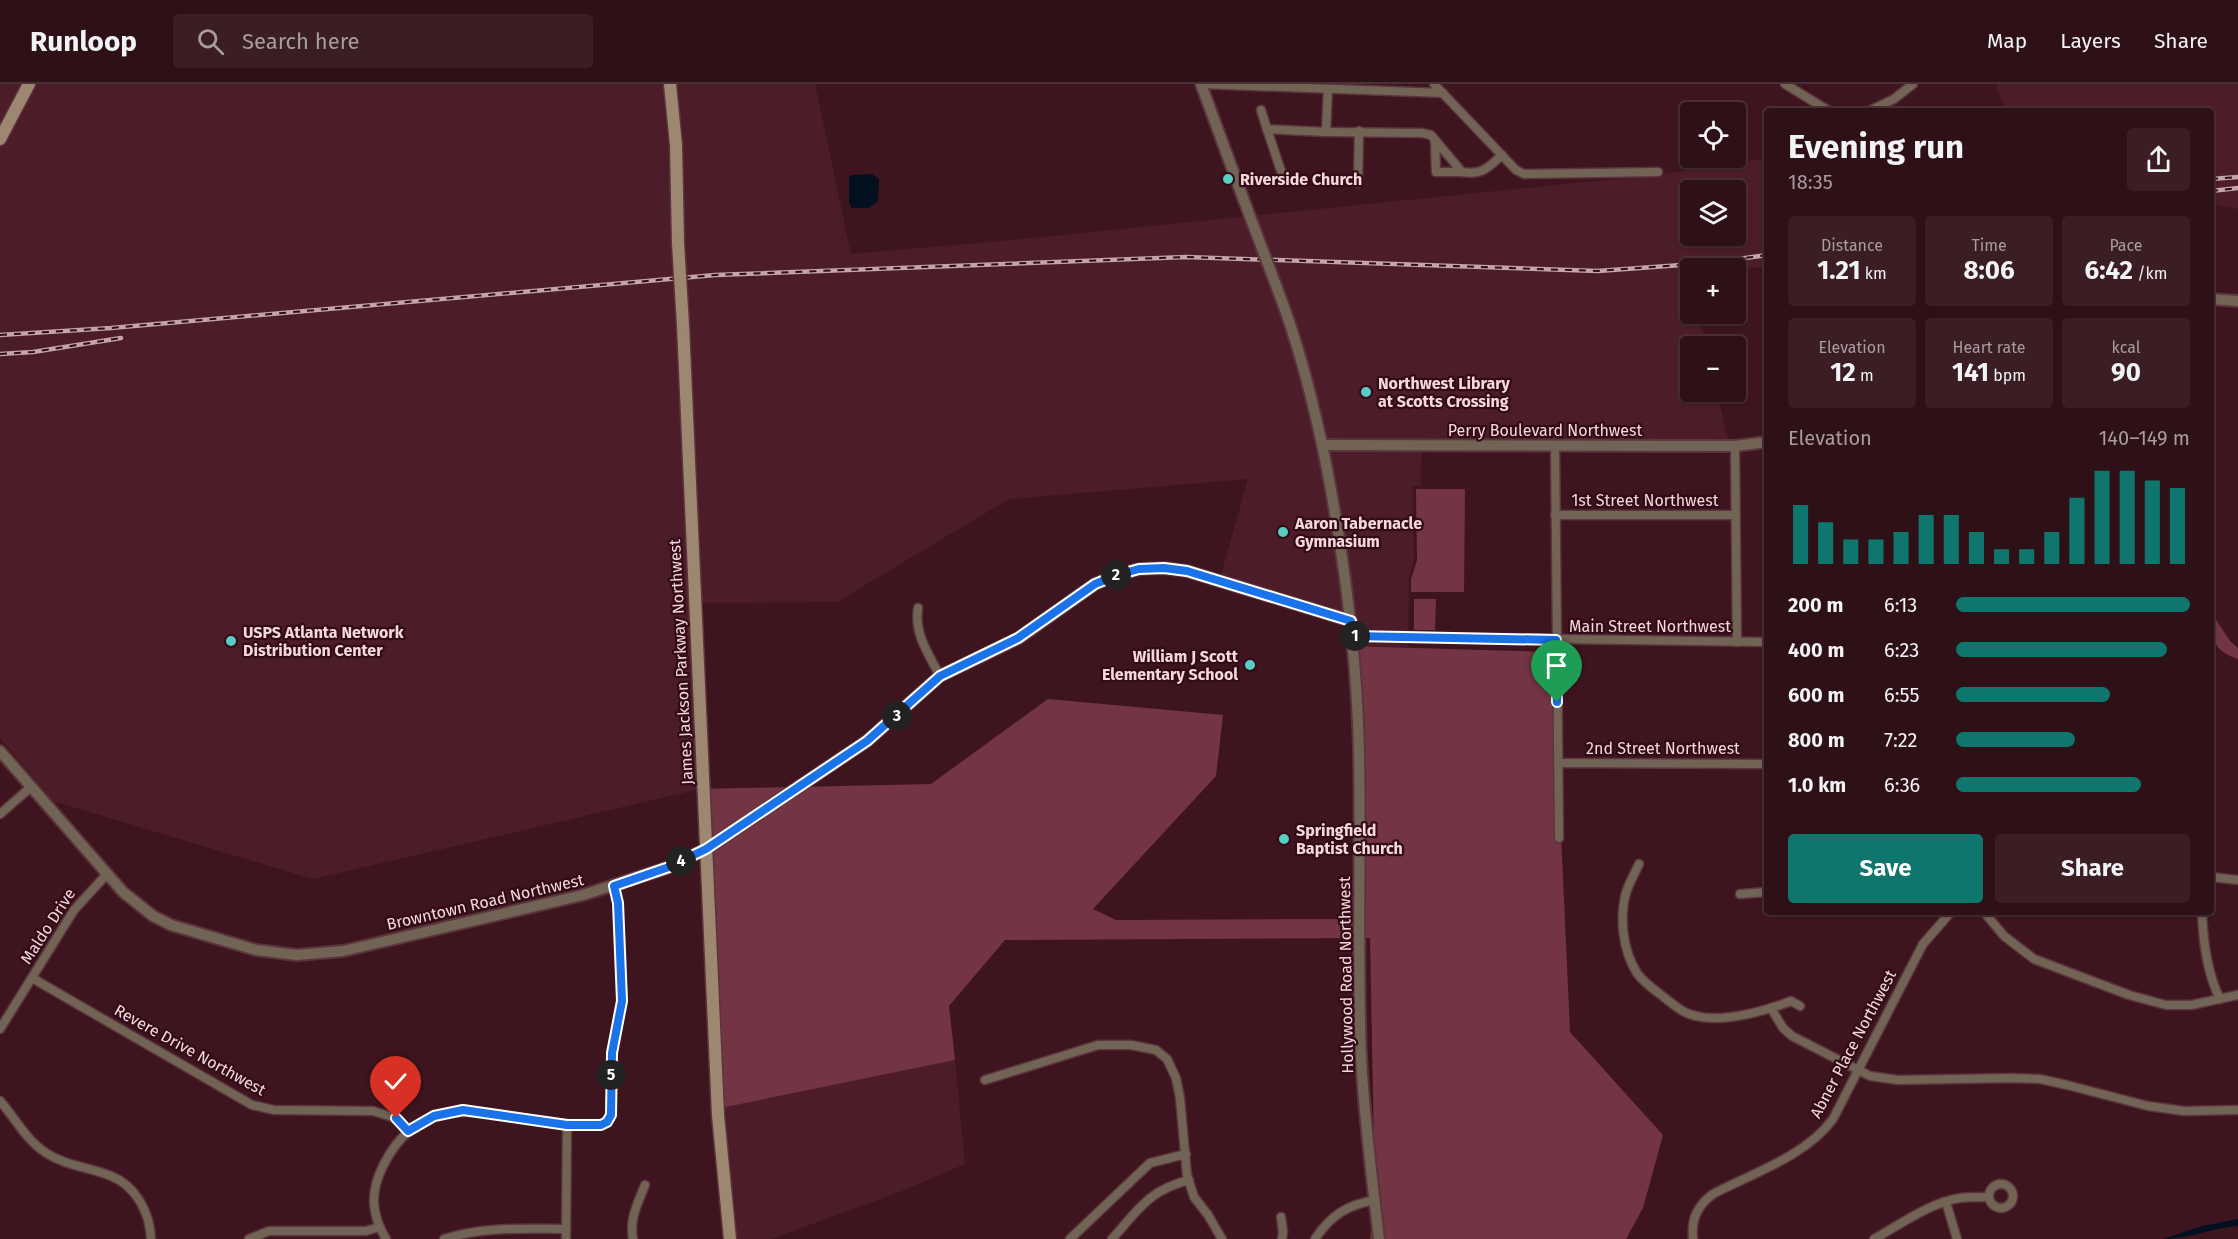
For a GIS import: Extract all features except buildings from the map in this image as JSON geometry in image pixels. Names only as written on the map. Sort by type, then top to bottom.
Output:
[{"type":"main road","points":[[0,139],[29,84]]},
{"type":"main road","name":"James Jackson Parkway Northwest","points":[[670,84],[676,145],[678,243],[718,1115],[730,1239]]},
{"type":"street","points":[[1201,84],[1443,93]]},
{"type":"street","name":"Hollywood Road Northwest","points":[[1201,84],[1289,319],[1303,364],[1339,531],[1353,636],[1359,750],[1361,1056],[1379,1239]]},
{"type":"street","points":[[1434,84],[1516,170],[1524,174],[1658,172]]},
{"type":"street","points":[[1785,84],[1824,108]]},
{"type":"street","points":[[1875,108],[1894,99],[1913,84]]},
{"type":"street","points":[[1326,132],[1328,89]]},
{"type":"street","points":[[1261,110],[1282,174]]},
{"type":"street","points":[[1267,129],[1422,133],[1431,135],[1462,172]]},
{"type":"street","points":[[1358,183],[1359,131]]},
{"type":"street","points":[[1435,141],[1436,172],[1473,174],[1485,171],[1502,155]]},
{"type":"street","points":[[2214,299],[2238,301]]},
{"type":"street","name":"Perry Boulevard Northwest","points":[[1322,445],[1735,446],[1764,441]]},
{"type":"street","points":[[1555,445],[1559,838]]},
{"type":"street","points":[[1735,446],[1737,642]]},
{"type":"street","name":"1st Street Northwest","points":[[1555,515],[1735,515]]},
{"type":"street","name":"Browntown Road Northwest","points":[[0,751],[136,904],[171,925],[256,950],[297,956],[343,951],[614,886],[669,867],[706,849],[867,741],[940,676],[1018,638],[1095,584],[1117,575],[1139,569],[1164,568],[1187,571],[1351,621]]},
{"type":"street","points":[[918,608],[916,621],[918,634],[940,676]]},
{"type":"street","name":"Main Street Northwest","points":[[1353,636],[1764,642]]},
{"type":"street","name":"2nd Street Northwest","points":[[1558,763],[1764,764]]},
{"type":"street","points":[[0,814],[31,787]]},
{"type":"street","points":[[1639,864],[1626,894],[1623,933],[1638,974],[1667,1000],[1695,1016],[1711,1018],[1771,1008],[1791,1001],[1800,1006]]},
{"type":"street","name":"Maldo Drive","points":[[0,1029],[74,910],[107,874]]},
{"type":"street","points":[[2214,877],[2238,880]]},
{"type":"street","points":[[386,1239],[379,1227],[373,1205],[376,1180],[390,1150],[408,1131],[434,1116],[463,1110],[567,1125],[601,1125],[607,1122],[611,1115],[612,1046],[622,1001],[618,903],[614,886]]},
{"type":"street","points":[[1740,894],[1764,892]]},
{"type":"street","name":"Abner Place Northwest","points":[[1693,1239],[1692,1225],[1695,1213],[1702,1202],[1815,1140],[1833,1119],[1923,944],[1948,915]]},
{"type":"street","points":[[1986,915],[2004,936],[2034,959],[2130,995],[2166,1005],[2191,1005],[2238,995]]},
{"type":"street","points":[[2202,915],[2207,957],[2220,999]]},
{"type":"street","name":"Revere Drive Northwest","points":[[32,978],[252,1105],[274,1110],[373,1111],[396,1118],[408,1131]]},
{"type":"street","points":[[1771,1008],[1783,1028],[1792,1036],[1870,1076],[1898,1080],[2011,1078],[2040,1080],[2067,1084],[2148,1106],[2184,1111],[2238,1110]]},
{"type":"street","points":[[985,1080],[1098,1045],[1131,1045],[1156,1050],[1167,1059],[1176,1078],[1189,1180],[1194,1197],[1222,1239]]},
{"type":"street","points":[[0,1101],[26,1136],[45,1153],[68,1164],[112,1176],[132,1191],[143,1206],[149,1221],[151,1239]]},
{"type":"street","points":[[566,1239],[567,1125]]},
{"type":"street","points":[[1071,1239],[1150,1163],[1186,1154]]},
{"type":"street","points":[[1112,1239],[1153,1194],[1170,1185],[1189,1180]]},
{"type":"street","points":[[633,1239],[631,1229],[633,1214],[645,1185]]},
{"type":"street","points":[[1874,1239],[1921,1212],[1946,1202],[1961,1198],[1989,1197]]},
{"type":"street","points":[[1315,1239],[1325,1223],[1344,1210],[1356,1203],[1375,1200]]},
{"type":"street","points":[[1946,1202],[1956,1229],[1957,1239]]},
{"type":"street","points":[[1281,1217],[1282,1239]]},
{"type":"street","points":[[249,1239],[269,1231],[366,1230],[379,1227]]},
{"type":"street","points":[[444,1239],[468,1231],[566,1229]]},
{"type":"shaded area","points":[[0,84],[815,84],[851,254],[1023,239],[1665,174],[1703,168],[1746,168],[1746,161],[1764,158],[1764,266],[1746,269],[1746,258],[1680,258],[1680,324],[1701,324],[1704,336],[1680,336],[1680,402],[1719,402],[1729,443],[1422,438],[1421,486],[1413,486],[1414,561],[1409,578],[1408,647],[1348,646],[1348,625],[1219,582],[1248,479],[1009,499],[837,602],[695,603],[700,789],[313,879],[53,801],[0,738]]},
{"type":"shaded area","points":[[1997,84],[2238,84],[2238,209],[2214,205],[2214,108],[2006,108],[1997,91]]},
{"type":"shaded area","points":[[1416,489],[1465,489],[1464,592],[1411,592],[1411,579],[1417,560]]},
{"type":"shaded area","points":[[1414,599],[1436,599],[1435,630],[1414,630]]},
{"type":"shaded area","points":[[2214,617],[2230,641],[2238,648],[2238,659],[2218,647],[2214,641]]},
{"type":"shaded area","points":[[1348,646],[1547,652],[1558,767],[1570,1032],[1663,1135],[1643,1208],[1626,1239],[1370,1239],[1375,1195],[1370,938],[1005,940],[949,1006],[955,1060],[716,1109],[700,789],[931,784],[1048,699],[1223,715],[1216,776],[1093,909],[1116,920],[1356,919],[1358,851]]},
{"type":"shaded area","points":[[955,1060],[965,1164],[902,1191],[771,1239],[724,1239],[716,1157],[716,1109]]},
{"type":"water","points":[[872,174],[879,179],[878,201],[869,208],[852,208],[849,203],[849,177]]},
{"type":"water","points":[[2238,1219],[2238,1226],[2163,1239],[2202,1226]]},
{"type":"railway","points":[[2214,179],[2238,177]]},
{"type":"railway","points":[[2214,191],[2238,188]]},
{"type":"railway","points":[[0,335],[111,328],[715,275],[1186,257],[1598,271],[1709,263],[1764,255]]},
{"type":"railway","points":[[0,354],[33,352],[121,338]]},
{"type":"place","name":"Riverside Church","points":[[1228,179]]},
{"type":"place","name":"Northwest Library at Scotts Crossing","points":[[1366,392]]},
{"type":"place","name":"Aaron Tabernacle Gymnasium","points":[[1283,532]]},
{"type":"place","name":"USPS Atlanta Network Distribution Center","points":[[231,641]]},
{"type":"place","name":"William J Scott Elementary School","points":[[1250,665]]},
{"type":"place","name":"Springfield Baptist Church","points":[[1284,839]]},
{"type":"route","points":[[396,1118],[408,1131],[434,1116],[463,1110],[567,1125],[601,1125],[607,1122],[611,1115],[613,1040],[622,1001],[618,903],[614,886],[669,867],[706,849],[867,741],[890,723],[940,676],[1018,638],[1095,584],[1117,575],[1139,569],[1164,568],[1187,571],[1351,621],[1353,636],[1556,640],[1557,702]]}]
